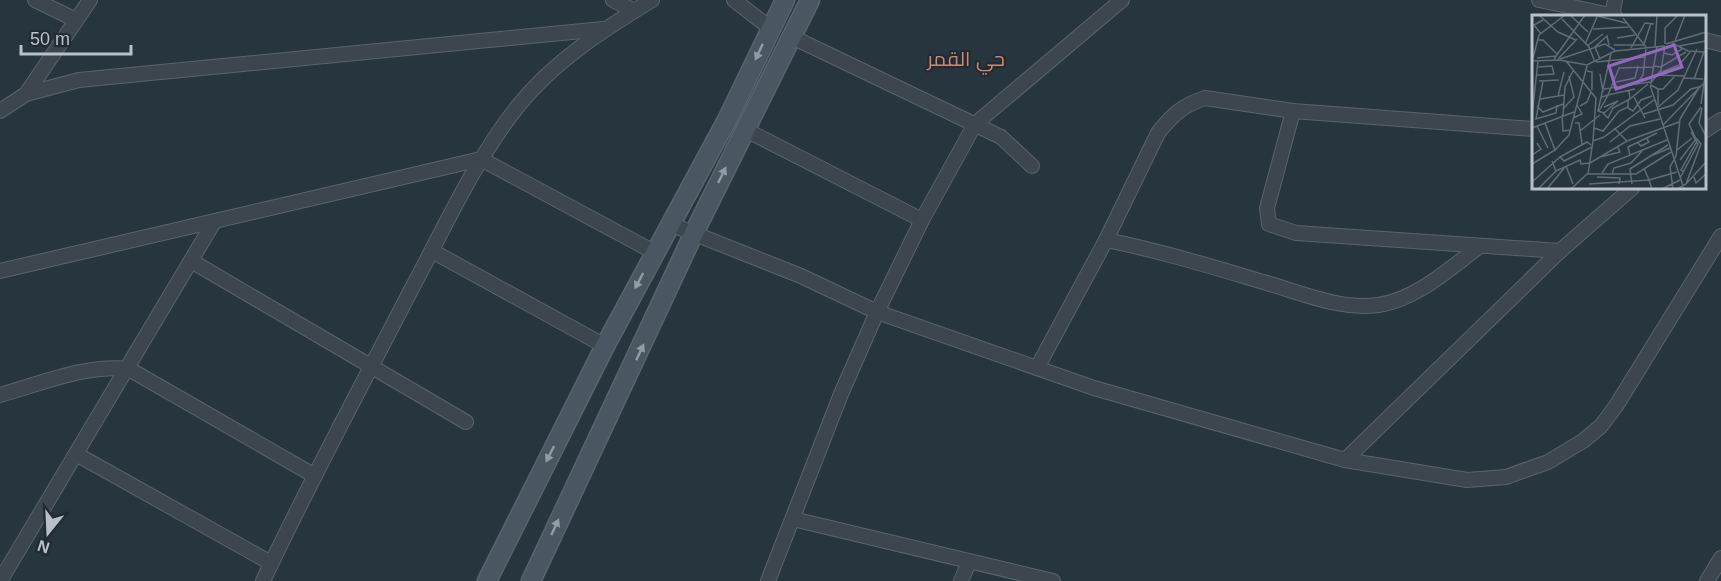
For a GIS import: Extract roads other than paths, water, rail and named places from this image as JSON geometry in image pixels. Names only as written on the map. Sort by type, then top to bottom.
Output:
[{"type":"street","points":[[35,0],[74,20]]},
{"type":"street","points":[[26,94],[74,20],[90,0]]},
{"type":"street","points":[[613,0],[634,11]]},
{"type":"street","points":[[263,581],[371,367],[482,159],[518,106],[567,58],[603,29],[652,0]]},
{"type":"street","points":[[734,0],[770,28]]},
{"type":"street","points":[[487,581],[605,345],[728,118],[785,0]]},
{"type":"street","points":[[531,581],[744,129],[810,0]]},
{"type":"street","points":[[768,581],[841,394],[876,312],[922,220],[975,124],[1122,0]]},
{"type":"street","points":[[1539,0],[1608,15]]},
{"type":"street","points":[[1613,15],[1615,0]]},
{"type":"street","points":[[0,111],[26,94],[79,80],[603,29]]},
{"type":"street","points":[[790,36],[1001,137],[1032,166]]},
{"type":"street","points":[[1706,40],[1721,44]]},
{"type":"street","points":[[1037,368],[1106,240],[1158,133],[1183,106],[1205,98],[1293,111],[1532,129]]},
{"type":"street","points":[[1293,111],[1267,208],[1269,224],[1296,233],[1560,251]]},
{"type":"street","points":[[1706,130],[1721,120]]},
{"type":"street","points":[[744,129],[922,220]]},
{"type":"street","points":[[0,270],[482,159],[654,252]]},
{"type":"street","points":[[1345,460],[1560,251],[1631,189]]},
{"type":"street","points":[[0,581],[193,262],[214,222]]},
{"type":"street","points":[[670,224],[693,236],[801,276],[876,312],[1094,388],[1345,460],[1467,480],[1506,477],[1548,462],[1592,433],[1616,406],[1721,236]]},
{"type":"street","points":[[1106,240],[1143,248],[1337,303],[1376,306],[1405,296],[1431,282],[1480,246]]},
{"type":"street","points":[[432,251],[605,345]]},
{"type":"street","points":[[193,262],[466,422]]},
{"type":"street","points":[[0,395],[75,374],[108,368],[129,369],[315,476]]},
{"type":"street","points":[[76,454],[271,563]]},
{"type":"street","points":[[793,519],[1053,581]]},
{"type":"street","points":[[1707,581],[1721,558]]},
{"type":"street","points":[[961,581],[969,562]]},
{"type":"district","name":"حي القمر","points":[[966,59]]}]
